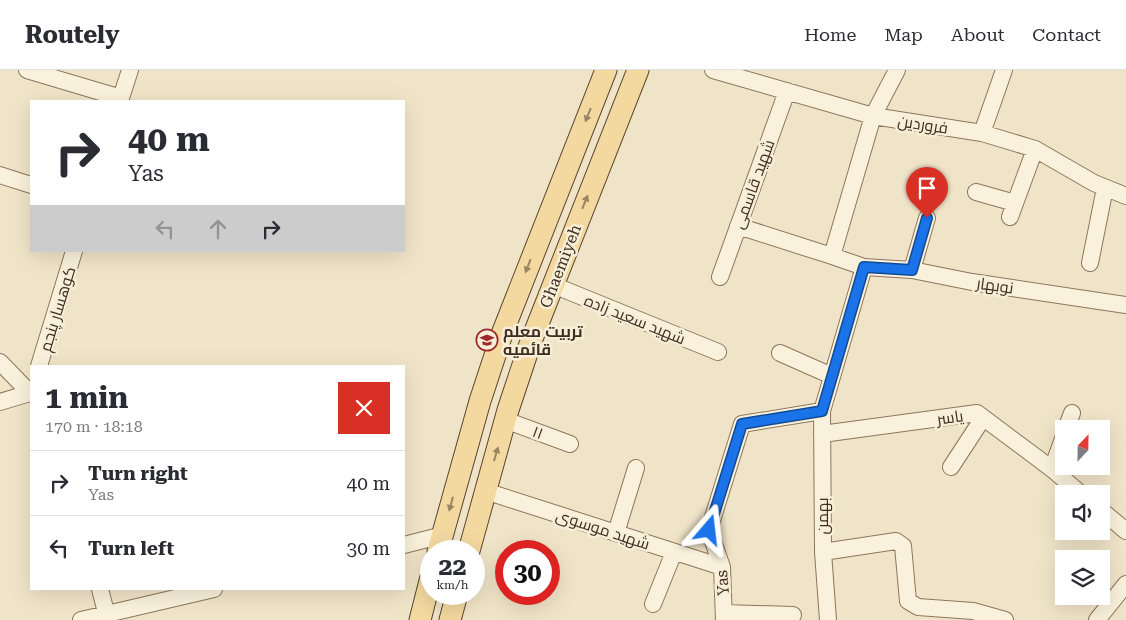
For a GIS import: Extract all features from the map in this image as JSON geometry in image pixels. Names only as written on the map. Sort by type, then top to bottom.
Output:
[{"type":"main road","name":"Ghaemiyeh","points":[[441,540],[480,402],[502,334],[606,70]]},
{"type":"main road","name":"Ghaemiyeh","points":[[472,540],[505,420],[530,344],[638,70]]},
{"type":"main road","points":[[420,620],[424,605]]},
{"type":"main road","points":[[450,620],[454,605]]},
{"type":"street","points":[[27,70],[121,100],[130,70]]},
{"type":"street","name":"فروردین","points":[[713,70],[873,116],[982,133],[1035,149],[1094,183],[1126,196]]},
{"type":"street","points":[[832,256],[873,116],[896,70]]},
{"type":"street","points":[[982,133],[1004,70]]},
{"type":"street","name":"شهید قاسمی","points":[[720,277],[787,91]]},
{"type":"street","points":[[976,192],[1013,210],[1035,149]]},
{"type":"street","points":[[0,175],[30,184]]},
{"type":"street","points":[[1090,263],[1105,188]]},
{"type":"street","points":[[912,270],[927,218]]},
{"type":"street","name":"نوبهار","points":[[738,226],[864,267],[912,270],[972,282],[1126,304]]},
{"type":"street","name":"کوهسار پنجم","points":[[39,365],[74,252]]},
{"type":"street","name":"بهمن","points":[[828,620],[823,552],[822,411],[864,267]]},
{"type":"street","name":"شهید سعید زاده","points":[[553,285],[718,352]]},
{"type":"street","points":[[780,353],[832,376]]},
{"type":"street","points":[[0,362],[30,392]]},
{"type":"street","points":[[0,402],[30,393]]},
{"type":"street","name":"Yas","points":[[724,617],[722,567],[709,530],[742,424],[822,411]]},
{"type":"street","name":"یاسر","points":[[822,434],[977,413],[1071,485]]},
{"type":"street","points":[[1069,420],[1072,413]]},
{"type":"street","points":[[951,467],[983,418]]},
{"type":"street","name":"۱۱","points":[[505,420],[570,444]]},
{"type":"street","points":[[1052,469],[1055,461]]},
{"type":"street","points":[[616,533],[636,468]]},
{"type":"street","name":"شهید موسوی","points":[[485,491],[722,567]]},
{"type":"street","points":[[1110,518],[1126,531]]},
{"type":"street","points":[[823,552],[896,541],[903,546],[908,601],[918,607],[973,611],[1005,620]]},
{"type":"street","points":[[405,544],[420,544]]},
{"type":"street","points":[[653,604],[674,552]]},
{"type":"street","points":[[1097,620],[1126,584]]},
{"type":"street","points":[[100,590],[108,617]]},
{"type":"street","points":[[82,620],[108,617],[210,590]]},
{"type":"street","points":[[724,617],[793,615]]},
{"type":"place","name":"تربیت معلم قائمیه","points":[[487,340]]},
{"type":"route","points":[[709,530],[742,424],[822,411],[864,267],[912,270],[927,218]]}]
